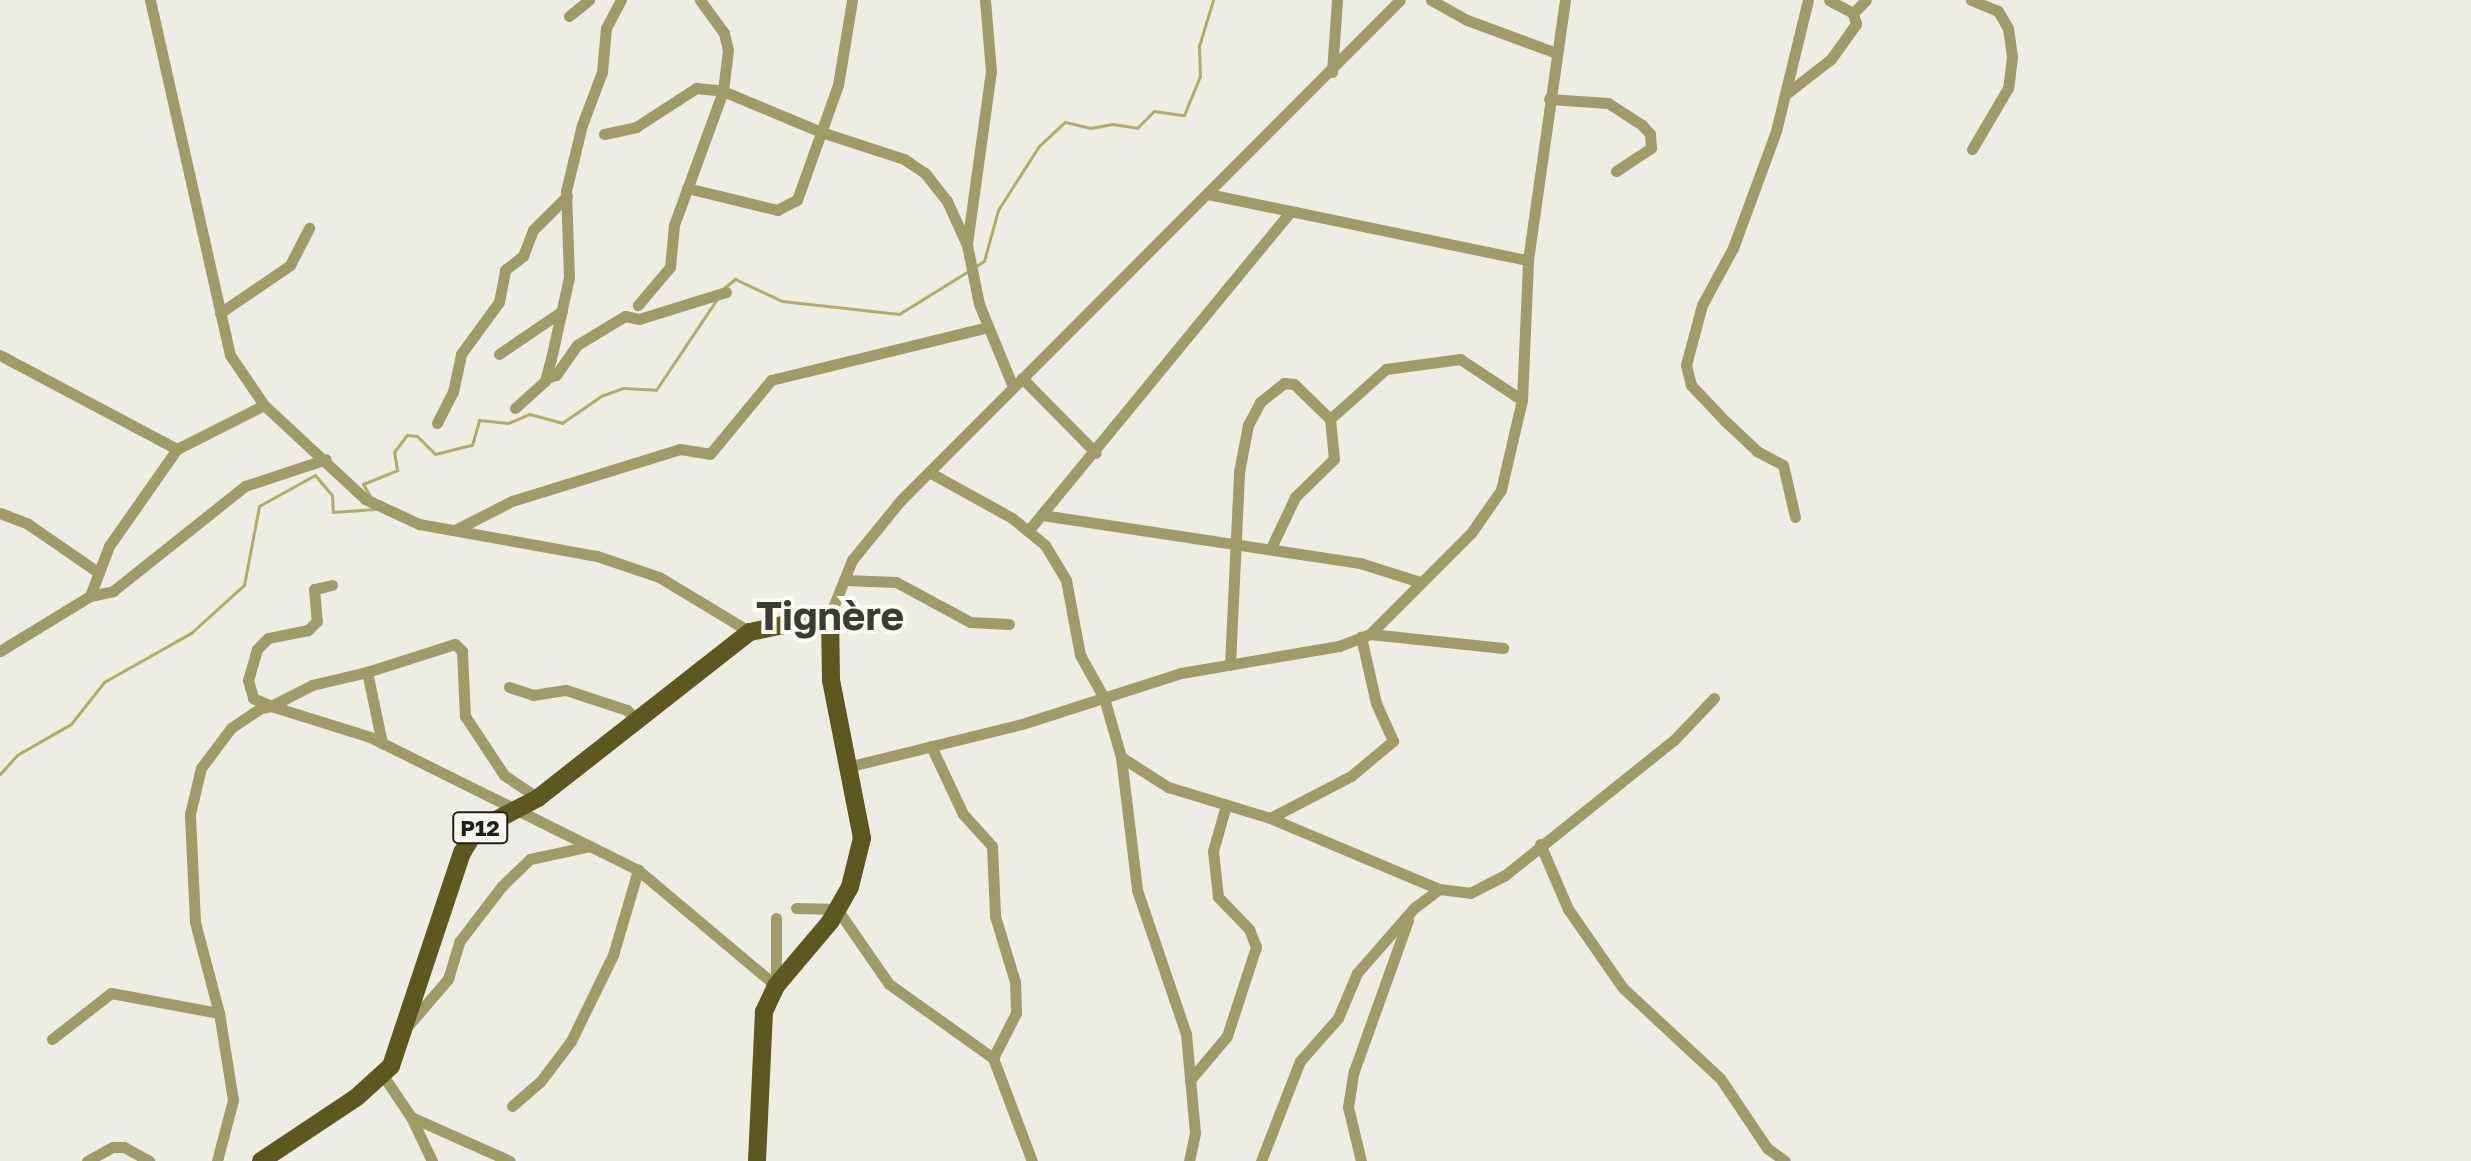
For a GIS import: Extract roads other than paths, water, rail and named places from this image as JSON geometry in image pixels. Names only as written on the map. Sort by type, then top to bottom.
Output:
[{"type":"main road","name":"P12","points":[[261,1161],[391,1066],[462,853],[475,831],[517,806],[538,798],[640,722],[750,632],[830,615]]},
{"type":"main road","points":[[757,1161],[764,1012],[776,986],[837,909],[850,887],[862,838],[851,766],[831,680],[830,615]]},
{"type":"street","points":[[150,0],[230,355],[264,405],[326,459],[365,499],[419,524],[622,564],[659,577],[750,632]]},
{"type":"street","points":[[569,16],[589,0]]},
{"type":"street","points":[[546,378],[569,277],[567,196],[582,125],[602,72],[606,28],[621,0]]},
{"type":"street","points":[[638,305],[670,267],[674,225],[723,91],[728,50],[724,33],[700,0]]},
{"type":"street","points":[[687,188],[752,207],[787,209],[805,184],[838,85],[852,0]]},
{"type":"street","points":[[967,245],[991,71],[985,0]]},
{"type":"street","points":[[1332,72],[1337,0]]},
{"type":"street","points":[[830,615],[852,560],[929,472],[1332,72],[1400,0]]},
{"type":"street","points":[[1431,0],[1467,20],[1556,53]]},
{"type":"street","points":[[1366,636],[1471,533],[1501,490],[1522,400],[1528,260],[1565,0]]},
{"type":"street","points":[[1795,517],[1783,465],[1757,451],[1725,421],[1691,385],[1686,365],[1702,305],[1733,248],[1786,94],[1808,0]]},
{"type":"street","points":[[1786,94],[1844,46],[1856,24],[1853,13],[1829,0]]},
{"type":"street","points":[[1853,13],[1866,0]]},
{"type":"street","points":[[1971,0],[1998,11],[2008,28],[2012,57],[2008,88],[1972,149]]},
{"type":"street","points":[[604,134],[636,127],[696,88],[723,91],[821,132],[904,159],[925,173],[947,201],[967,245],[988,327],[1013,387]]},
{"type":"street","points":[[1549,99],[1608,103],[1642,125],[1650,134],[1651,148],[1616,171]]},
{"type":"street","points":[[1208,194],[1528,260]]},
{"type":"street","points":[[437,423],[453,392],[461,354],[499,302],[505,270],[523,256],[533,230],[567,196]]},
{"type":"street","points":[[1028,531],[1096,453],[1289,213]]},
{"type":"street","points":[[220,313],[290,265],[309,228]]},
{"type":"street","points":[[515,408],[546,378],[556,375],[577,345],[625,316],[639,319],[726,292]]},
{"type":"street","points":[[499,354],[562,311]]},
{"type":"street","points":[[455,530],[512,501],[680,449],[710,454],[771,380],[988,327]]},
{"type":"street","points":[[0,355],[177,449]]},
{"type":"street","points":[[1330,419],[1386,369],[1421,361],[1464,359],[1522,400]]},
{"type":"street","points":[[0,364],[14,362]]},
{"type":"street","points":[[1022,378],[1096,453]]},
{"type":"street","points":[[1230,665],[1239,472],[1248,425],[1260,402],[1284,383],[1294,384],[1330,419],[1334,459],[1295,497],[1271,548]]},
{"type":"street","points":[[90,596],[109,546],[177,449],[264,405]]},
{"type":"street","points":[[0,651],[90,596],[113,591],[245,486],[326,459]]},
{"type":"street","points":[[929,472],[1028,531],[1058,561],[1080,655],[1104,698],[1121,757],[1137,890],[1186,1034],[1195,1133],[1189,1161]]},
{"type":"street","points":[[0,513],[28,524],[99,573]]},
{"type":"street","points":[[1042,515],[1360,563],[1420,582]]},
{"type":"street","points":[[844,580],[896,582],[970,622],[1009,624]]},
{"type":"street","points":[[332,585],[314,589],[317,621],[308,630],[268,638],[257,649],[248,680],[253,698],[382,743],[517,806],[638,870],[776,986]]},
{"type":"street","points":[[1270,818],[1351,776],[1393,741],[1376,703],[1366,636]]},
{"type":"street","points":[[851,766],[1104,698],[1181,673],[1366,636],[1503,648]]},
{"type":"street","points":[[217,1161],[233,1100],[219,1013],[195,922],[190,814],[201,768],[231,728],[312,685],[367,672],[449,644],[459,647],[465,716],[504,775],[538,798]]},
{"type":"street","points":[[367,672],[382,743]]},
{"type":"street","points":[[509,687],[533,695],[566,690],[627,710],[640,722]]},
{"type":"street","points":[[1121,757],[1168,787],[1270,818],[1439,889],[1470,893],[1504,876],[1540,844],[1674,740],[1714,698]]},
{"type":"street","points":[[931,746],[963,814],[992,846],[995,916],[1015,982],[1016,1013],[993,1058]]},
{"type":"street","points":[[1190,1080],[1227,1036],[1256,947],[1249,929],[1218,897],[1213,851],[1226,805]]},
{"type":"street","points":[[1540,844],[1568,909],[1623,988],[1720,1078],[1767,1148],[1785,1161]]},
{"type":"street","points":[[403,1030],[448,979],[459,942],[502,886],[530,859],[590,846]]},
{"type":"street","points":[[512,1106],[540,1082],[571,1041],[613,955],[638,870]]},
{"type":"street","points":[[1261,1161],[1300,1061],[1338,1018],[1357,973],[1414,908],[1439,889]]},
{"type":"street","points":[[796,908],[837,909],[889,984],[993,1058],[1032,1161]]},
{"type":"street","points":[[1361,1161],[1348,1107],[1354,1071],[1414,908]]},
{"type":"street","points":[[776,918],[776,986]]},
{"type":"street","points":[[52,1039],[111,993],[219,1013]]},
{"type":"street","points":[[382,1074],[411,1117],[432,1161]]},
{"type":"street","points":[[411,1117],[510,1161]]},
{"type":"street","points":[[751,1161],[757,1139]]},
{"type":"street","points":[[87,1161],[112,1147],[124,1147],[149,1161]]},
{"type":"waterway","points":[[976,266],[984,261],[998,210],[1039,146],[1065,122],[1090,128],[1113,124],[1137,128],[1154,111],[1184,115],[1200,76],[1199,46],[1213,0]]},
{"type":"waterway","points":[[719,292],[735,279],[782,301],[899,314],[970,270]]},
{"type":"waterway","points":[[370,496],[363,484],[397,470],[394,452],[407,435],[417,436],[435,454],[472,445],[479,420],[508,423],[529,414],[562,423],[601,396],[623,388],[656,390],[717,299]]},
{"type":"waterway","points":[[0,774],[17,755],[71,724],[104,682],[191,633],[244,585],[259,506],[315,475],[332,495],[333,512],[375,509]]},
{"type":"district","name":"Tignère","points":[[830,615]]}]
